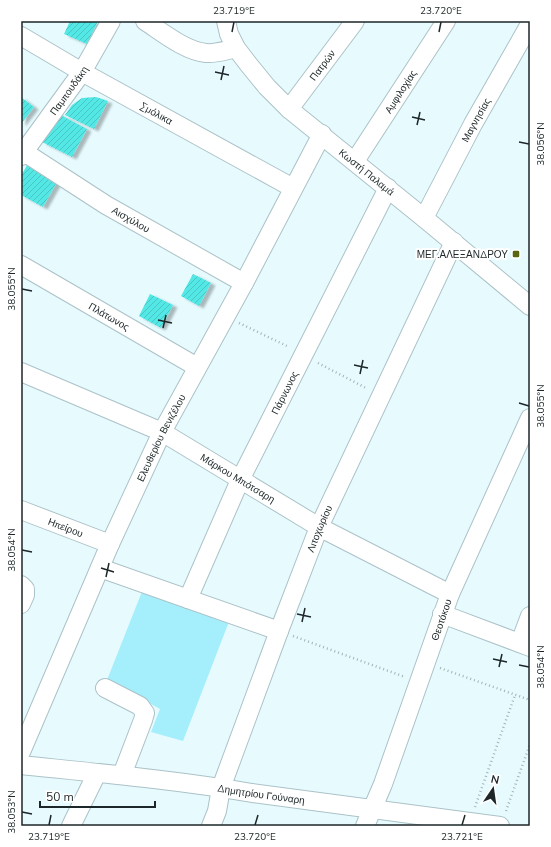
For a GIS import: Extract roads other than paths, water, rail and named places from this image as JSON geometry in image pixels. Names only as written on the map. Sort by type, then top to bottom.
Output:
[{"type":"street","name":"Παμπουδάκη","points":[[22,153],[82,72],[111,21]]},
{"type":"street","points":[[145,21],[176,42],[193,50],[206,53],[215,52],[233,31]]},
{"type":"street","name":"Πατρών","points":[[289,109],[355,21]]},
{"type":"street","name":"Αμφιλοχίας","points":[[354,161],[446,21]]},
{"type":"street","name":"Μαγνησίας","points":[[424,218],[530,24]]},
{"type":"street","name":"Κωστή Παλαμά","points":[[233,31],[249,65],[267,87],[289,109],[322,134],[530,306]]},
{"type":"street","name":"Σμόλικα","points":[[21,36],[82,72],[293,188]]},
{"type":"street","name":"Ελευθερίου Βενιζέλου","points":[[21,752],[110,544],[162,432],[196,367],[244,283],[322,134]]},
{"type":"street","name":"Αισχύλου","points":[[22,153],[106,205],[244,283]]},
{"type":"street","name":"Πάρνωνος","points":[[188,599],[240,480],[388,188]]},
{"type":"street","name":"Λιτοχωρίου","points":[[211,826],[217,811],[221,788],[278,631],[319,527],[454,242]]},
{"type":"street","name":"Πλάτωνος","points":[[21,265],[196,367]]},
{"type":"street","name":"Μάρκου Μπότσαρη","points":[[21,372],[162,432],[319,527],[450,594]]},
{"type":"street","name":"Θεοτόκου","points":[[365,826],[383,784],[450,594],[530,418]]},
{"type":"street","name":"Ηπείρου","points":[[21,510],[110,544]]},
{"type":"street","points":[[100,568],[278,631]]},
{"type":"street","points":[[21,585],[25,589],[25,595],[21,604]]},
{"type":"street","points":[[442,614],[525,645],[530,616]]},
{"type":"street","points":[[106,688],[140,706],[145,713],[122,776]]},
{"type":"street","name":"Δημητρίου Γούναρη","points":[[21,765],[96,772],[470,822],[503,819]]},
{"type":"street","points":[[71,826],[96,772]]},
{"type":"place","name":"ΜΕΓ.ΑΛΕΞΑΝΔΡΟΥ","points":[[516,254]]}]
